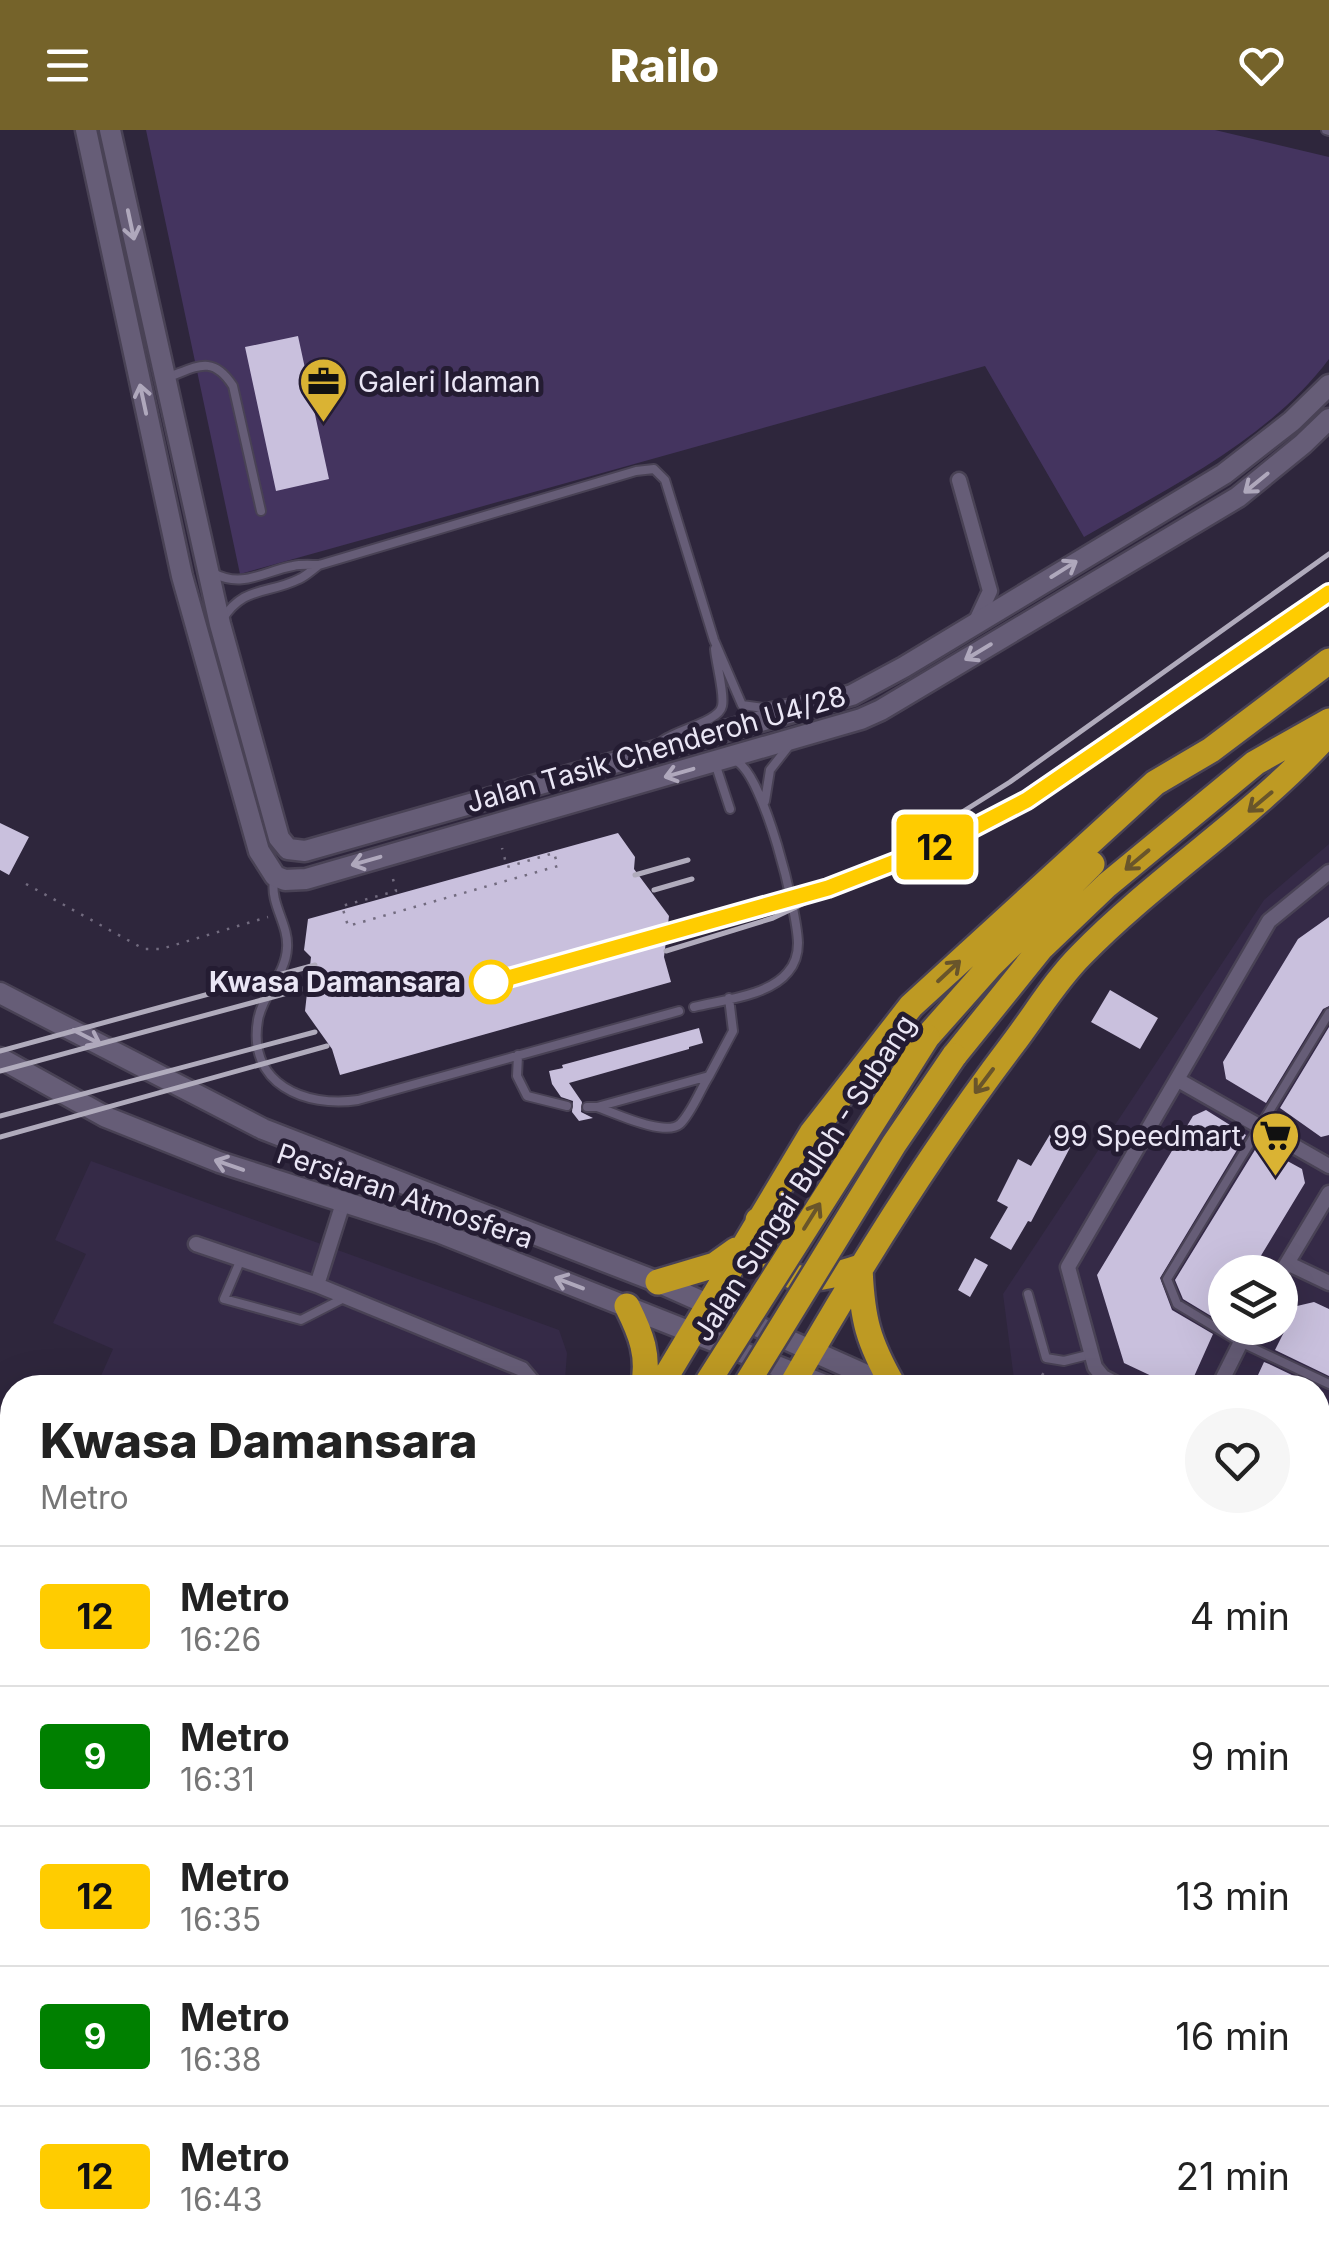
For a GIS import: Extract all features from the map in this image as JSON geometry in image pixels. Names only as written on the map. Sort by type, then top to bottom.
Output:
[{"type":"highway","name":"Jalan Sungai Buloh - Subang","points":[[712,1375],[927,1038],[990,966],[1182,774],[1329,661]]},
{"type":"highway","name":"Jalan Sungai Buloh - Subang","points":[[752,1375],[894,1144],[954,1056],[1041,948],[1107,885],[1255,763],[1329,721]]},
{"type":"highway","points":[[797,1375],[860,1267],[961,1112],[1079,957],[1139,901],[1291,776],[1329,733]]},
{"type":"highway","name":"Jalan Sungai Buloh - Subang","points":[[667,1375],[812,1133],[911,1006],[1155,783],[1211,750]]},
{"type":"highway","points":[[758,1220],[770,1262],[791,1276],[823,1279],[860,1267]]},
{"type":"highway","points":[[658,1282],[714,1265],[745,1243]]},
{"type":"highway","points":[[860,1267],[864,1319],[873,1351],[887,1375]]},
{"type":"highway","points":[[627,1306],[641,1333],[647,1360],[645,1375]]},
{"type":"street","points":[[86,130],[182,576],[258,851],[275,876]]},
{"type":"street","points":[[110,130],[220,624],[279,838],[288,849],[275,876]]},
{"type":"street","name":"Jalan Tasik Chenderoh U4/28","points":[[288,849],[305,851],[828,704],[904,667],[1224,474],[1292,421],[1329,385]]},
{"type":"street","name":"Jalan Tasik Chenderoh U4/28","points":[[275,876],[285,880],[306,878],[800,739],[882,710],[1238,497],[1329,419]]},
{"type":"street","points":[[959,480],[990,592],[974,624]]},
{"type":"street","points":[[182,576],[207,569]]},
{"type":"street","points":[[990,592],[1022,594]]},
{"type":"street","points":[[1101,1375],[1068,1267],[1269,921],[1329,872]]},
{"type":"street","name":"Persiaran Atmosfera","points":[[0,992],[263,1129],[658,1282],[867,1375]]},
{"type":"street","name":"Persiaran Atmosfera","points":[[0,1058],[106,1117],[218,1162],[438,1232],[693,1332],[782,1375]]},
{"type":"street","points":[[1178,1080],[1329,1166]]},
{"type":"street","points":[[1292,1255],[1329,1193]]},
{"type":"street","points":[[317,1286],[343,1203]]},
{"type":"street","points":[[196,1244],[346,1297],[522,1369],[527,1375]]},
{"type":"street","points":[[1298,1273],[1329,1283]]},
{"type":"street","points":[[1224,1375],[1239,1345]]},
{"type":"lane","points":[[164,378],[206,364],[222,370],[232,386],[260,511]]},
{"type":"lane","points":[[207,569],[234,582],[294,566],[319,565],[636,471],[654,469],[665,480],[714,640],[742,704],[764,708],[806,698],[828,704]]},
{"type":"lane","points":[[220,624],[232,604],[245,596],[298,580],[319,565]]},
{"type":"lane","points":[[652,752],[676,732],[720,712],[714,640]]},
{"type":"lane","points":[[765,803],[766,781],[775,760],[800,739]]},
{"type":"lane","points":[[694,1007],[777,982],[790,970],[797,954],[796,929],[765,803],[744,765],[720,761],[730,809]]},
{"type":"lane","points":[[275,876],[273,889],[287,941],[286,957],[262,1006],[258,1052],[267,1071],[293,1093],[324,1103],[358,1100],[679,1011]]},
{"type":"lane","points":[[708,1076],[592,1107],[661,1128],[673,1128],[683,1121],[708,1076],[732,1031],[729,998]]},
{"type":"lane","points":[[1208,1323],[1177,1304],[1167,1279],[1329,1014]]},
{"type":"lane","points":[[518,1055],[517,1076],[528,1096],[566,1106]]},
{"type":"lane","points":[[241,1259],[224,1298],[301,1320],[346,1297]]},
{"type":"lane","points":[[1028,1294],[1046,1358],[1052,1361],[1092,1354]]},
{"type":"lane","points":[[1246,1345],[1310,1375]]},
{"type":"path","points":[[393,880],[396,891],[342,906],[348,926],[558,866],[554,853],[507,867],[502,848]]},
{"type":"path","points":[[556,860],[567,857]]},
{"type":"path","points":[[26,884],[144,949],[161,949],[279,914]]},
{"type":"path","points":[[1042,1375],[1052,1361]]},
{"type":"shaded area","points":[[146,130],[1215,130],[1329,157],[1329,359],[1304,388],[1247,438],[1084,537],[985,366],[240,574]]},
{"type":"shaded area","points":[[1329,844],[1329,1375],[1013,1375],[1003,1294],[1264,900]]},
{"type":"shaded area","points":[[91,1161],[559,1330],[567,1353],[565,1375],[101,1375],[113,1349],[53,1323],[86,1254],[55,1240]]},
{"type":"building","points":[[298,336],[329,479],[276,491],[245,347]]},
{"type":"building","points":[[0,823],[29,837],[9,875],[0,870]]},
{"type":"building","name":"Kwasa Damansara","points":[[618,833],[635,857],[634,869],[669,916],[664,957],[671,982],[340,1075],[332,1049],[305,1011],[311,957],[304,950],[308,919]]},
{"type":"building","points":[[1329,917],[1329,1006],[1323,1009],[1266,1103],[1226,1079],[1223,1062],[1298,939]]},
{"type":"building","points":[[1110,990],[1158,1018],[1140,1049],[1091,1022]]},
{"type":"building","points":[[1329,1027],[1329,1135],[1321,1137],[1280,1108]]},
{"type":"building","points":[[699,1028],[703,1043],[689,1049],[569,1083],[582,1102],[581,1112],[593,1118],[579,1121],[572,1112],[573,1101],[561,1097],[552,1084],[549,1071],[563,1068],[562,1065]]},
{"type":"building","points":[[1206,1110],[1246,1135],[1160,1278],[1172,1310],[1208,1331],[1208,1345],[1195,1375],[1149,1375],[1124,1363],[1097,1275],[1193,1116]]},
{"type":"building","points":[[1052,1131],[1073,1142],[1031,1222],[1028,1221],[1011,1250],[990,1238],[1008,1207],[997,1201],[1018,1159],[1031,1166]]},
{"type":"building","points":[[1258,1145],[1302,1169],[1305,1183],[1261,1255],[1208,1255],[1208,1314],[1183,1299],[1175,1280]]},
{"type":"building","points":[[975,1258],[988,1265],[970,1297],[958,1290]]},
{"type":"building","points":[[1314,1302],[1329,1309],[1329,1375],[1275,1350],[1278,1345],[1298,1345],[1298,1306]]},
{"type":"building","points":[[1264,1362],[1292,1375],[1258,1375]]},
{"type":"railway","points":[[666,951],[773,918],[857,878],[1010,782],[1329,554]]},
{"type":"railway","points":[[907,859],[1027,800],[1329,593]]},
{"type":"railway","points":[[635,875],[688,860]]},
{"type":"railway","points":[[654,890],[692,879]]},
{"type":"railway","points":[[668,932],[775,904]]},
{"type":"railway","points":[[0,1051],[315,965]]},
{"type":"railway","points":[[0,1071],[306,988]]},
{"type":"railway","points":[[0,1116],[315,1032]]},
{"type":"railway","points":[[0,1137],[327,1046]]},
{"type":"metro line","name":"12","points":[[487,984],[828,888],[944,843],[1027,800],[1329,593]]},
{"type":"place","name":"Galeri Idaman","points":[[323,424]]},
{"type":"place","name":"Kwasa Damansara","points":[[491,982]]},
{"type":"place","name":"99 Speedmart","points":[[1276,1178]]}]
